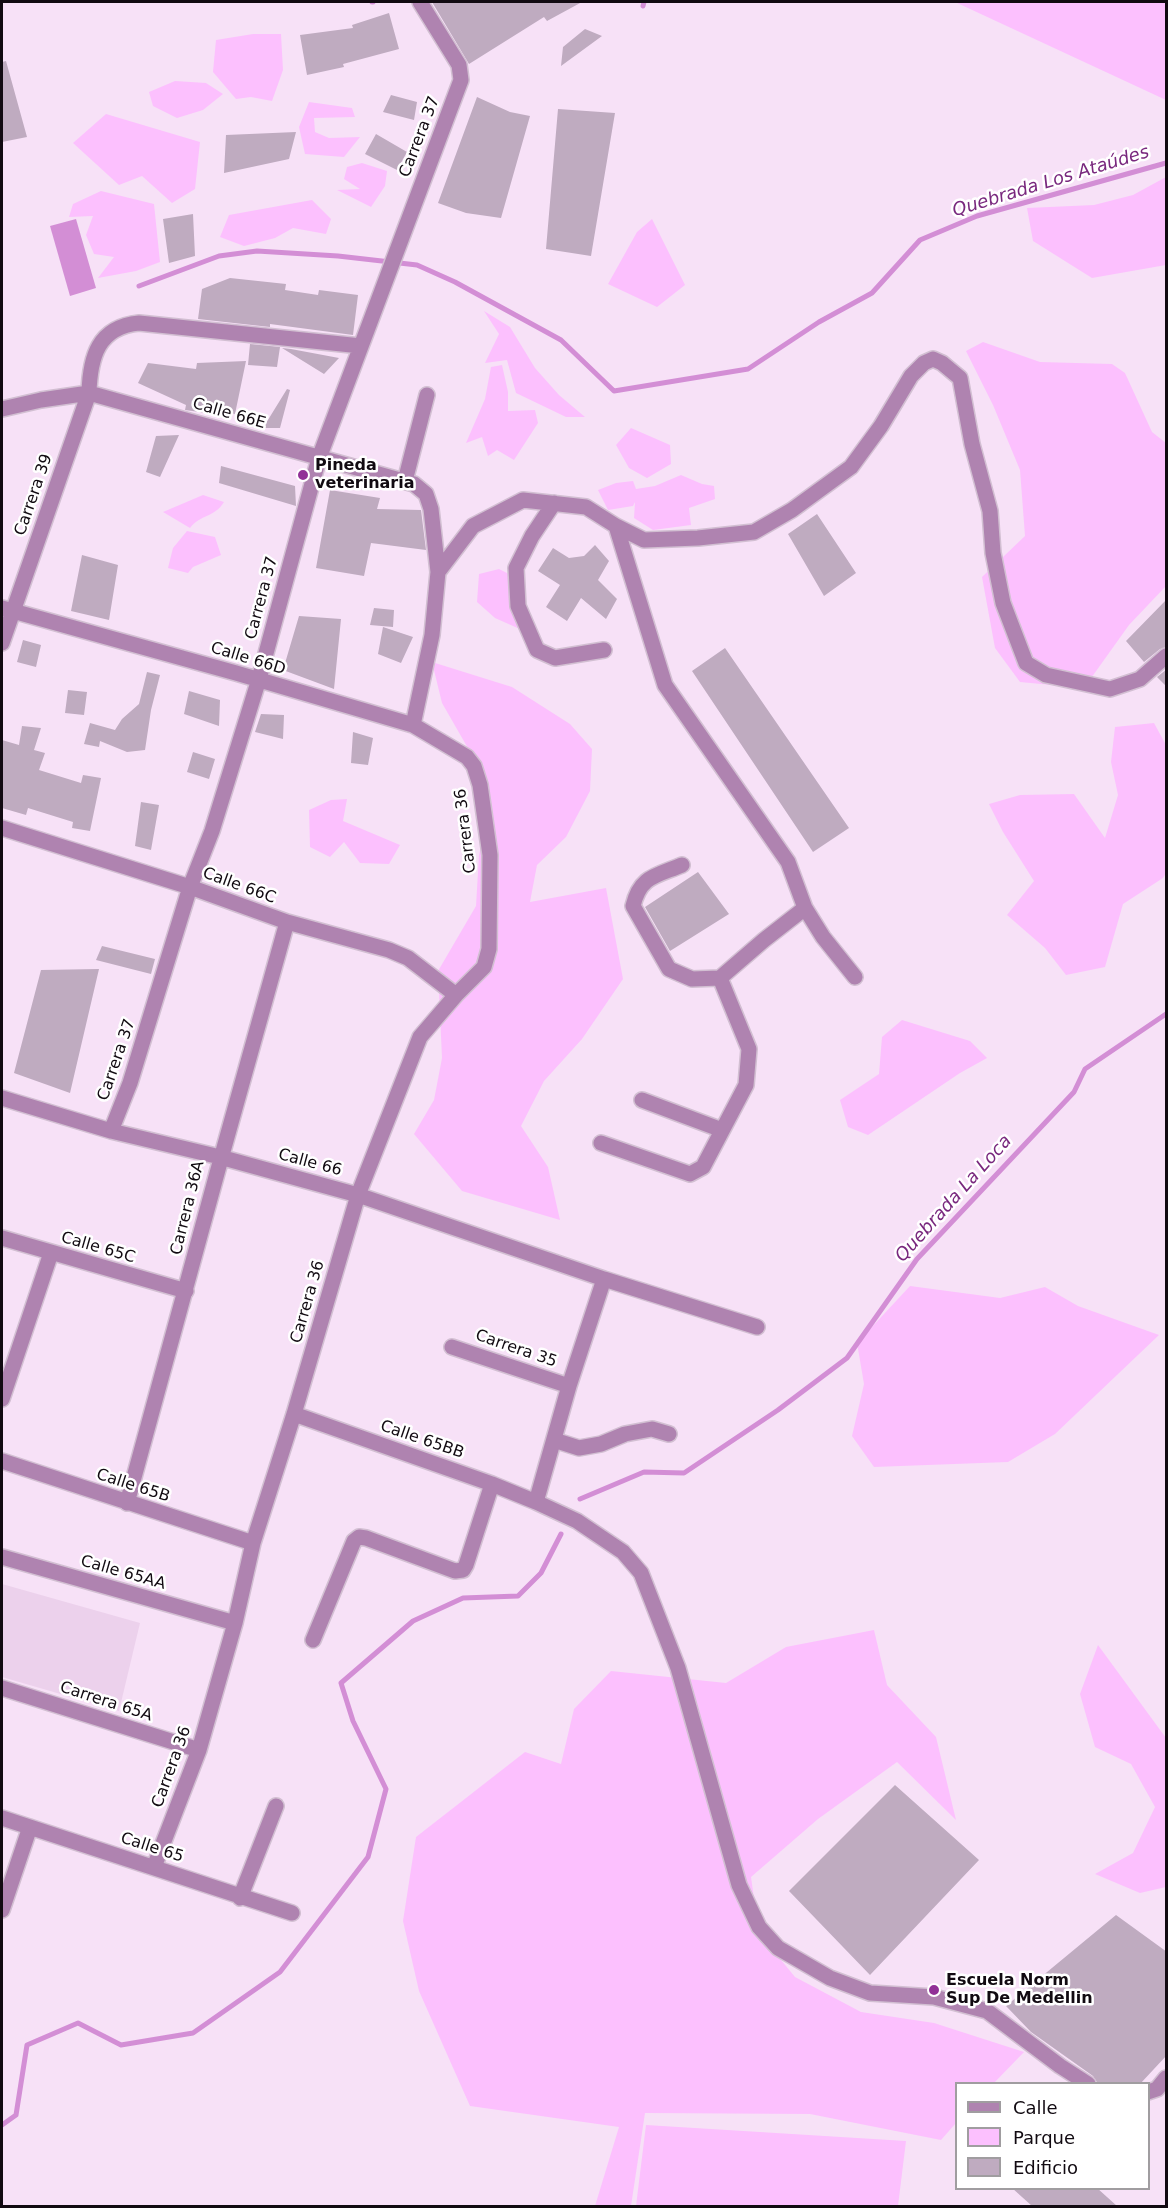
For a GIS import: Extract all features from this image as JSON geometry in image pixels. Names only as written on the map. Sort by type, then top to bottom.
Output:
[{"type":"street","name":"Carrera 37","points":[[111,1131],[130,1083],[190,887],[212,831],[259,679],[319,458],[461,80],[459,65],[420,2]]},
{"type":"street","name":"Carrera 39","points":[[2,643],[7,609],[89,393],[90,370],[108,332],[123,325],[139,323],[361,346]]},
{"type":"street","points":[[413,725],[432,635],[438,572],[473,526],[523,500],[586,507],[615,526],[644,540],[698,538],[754,532],[792,510],[851,467],[881,426],[911,376],[924,363],[933,359],[942,363],[960,378],[972,444],[990,511],[993,553],[1003,603],[1026,663],[1046,675],[1110,689],[1140,679],[1167,656]]},
{"type":"street","name":"Calle 66E","points":[[2,409],[89,393],[414,484],[426,494],[438,572]]},
{"type":"street","points":[[405,481],[427,395]]},
{"type":"street","points":[[554,503],[532,536],[516,568],[518,606],[537,650],[555,658],[604,650]]},
{"type":"street","points":[[615,526],[664,685],[788,862],[805,908],[823,937],[855,977]]},
{"type":"street","name":"Calle 66D","points":[[7,609],[259,679],[286,689],[413,725],[467,757],[474,766]]},
{"type":"street","name":"Carrera 36","points":[[154,1867],[199,1750],[235,1623],[253,1544],[294,1414],[358,1195],[420,1037],[484,967],[489,949],[490,855],[480,785],[474,766]]},
{"type":"street","name":"Calle 66C","points":[[2,828],[190,887],[287,921],[389,950],[408,958],[456,995]]},
{"type":"street","points":[[682,865],[645,881],[637,891],[633,906],[669,969],[692,979],[720,978],[805,908]]},
{"type":"street","name":"Carrera 36A","points":[[127,1503],[186,1291],[220,1157],[287,921]]},
{"type":"street","points":[[601,1143],[690,1174],[703,1167],[746,1085],[749,1049],[720,978]]},
{"type":"street","name":"Calle 66","points":[[2,1098],[111,1131],[220,1157],[358,1195],[604,1279],[757,1327]]},
{"type":"street","points":[[642,1100],[722,1130]]},
{"type":"street","name":"Calle 65C","points":[[2,1238],[186,1291]]},
{"type":"street","points":[[2,1399],[51,1253]]},
{"type":"street","name":"Carrera 35","points":[[536,1502],[569,1386],[604,1279]]},
{"type":"street","name":"Carrera 35","points":[[452,1347],[569,1386]]},
{"type":"street","name":"Calle 65BB","points":[[294,1414],[492,1484],[536,1502],[577,1521],[623,1552],[641,1573],[678,1668],[739,1885],[759,1927],[778,1948],[830,1978],[870,1993],[934,1997],[987,2011],[1085,2082]]},
{"type":"street","points":[[554,1440],[579,1448],[601,1444],[625,1434],[652,1429],[669,1434]]},
{"type":"street","name":"Calle 65B","points":[[2,1461],[253,1544]]},
{"type":"street","points":[[313,1640],[354,1541],[366,1538],[455,1571],[463,1570],[492,1484]]},
{"type":"street","name":"Calle 65AA","points":[[2,1557],[235,1623]]},
{"type":"street","name":"Carrera 65A","points":[[2,1688],[199,1750]]},
{"type":"street","points":[[240,1898],[276,1806]]},
{"type":"street","name":"Calle 65","points":[[2,1818],[154,1867],[240,1898],[292,1913]]},
{"type":"street","points":[[2,1910],[30,1827]]},
{"type":"street","points":[[1150,2092],[1157,2089],[1167,2078]]},
{"type":"shaded area","points":[[76,219],[96,288],[70,296],[50,226]]},
{"type":"shaded area","points":[[2,1584],[140,1623],[119,1711],[2,1677]]},
{"type":"green space","points":[[955,2],[1166,2],[1166,100]]},
{"type":"green space","points":[[253,34],[281,34],[283,70],[272,101],[251,97],[236,99],[213,72],[216,40]]},
{"type":"green space","points":[[175,81],[206,83],[223,94],[203,110],[177,118],[153,106],[149,92]]},
{"type":"green space","points":[[309,102],[352,108],[355,117],[314,118],[315,132],[329,138],[360,137],[344,157],[305,154],[299,127]]},
{"type":"green space","points":[[106,114],[200,142],[195,189],[172,203],[142,176],[119,185],[73,143]]},
{"type":"green space","points":[[362,163],[387,171],[385,186],[371,207],[337,190],[360,189],[344,179],[347,167]]},
{"type":"green space","points":[[1166,177],[1166,265],[1092,278],[1033,241],[1027,208],[1094,205],[1133,195]]},
{"type":"green space","points":[[101,191],[154,204],[160,262],[136,271],[98,278],[114,257],[94,254],[86,235],[93,216],[69,217],[73,204]]},
{"type":"green space","points":[[312,200],[331,219],[326,234],[293,228],[275,238],[244,246],[220,237],[229,215]]},
{"type":"green space","points":[[652,219],[685,285],[657,307],[608,284],[637,232]]},
{"type":"green space","points":[[484,311],[510,327],[535,368],[559,395],[585,417],[566,417],[516,393],[507,360],[485,363],[499,334]]},
{"type":"green space","points":[[983,342],[1040,362],[1112,364],[1125,373],[1152,432],[1166,443],[1166,586],[1129,625],[1084,688],[1020,682],[995,648],[982,577],[1025,536],[1020,470],[993,405],[966,351]]},
{"type":"green space","points":[[502,365],[508,392],[508,411],[535,410],[538,423],[514,460],[497,450],[488,456],[482,437],[466,443],[485,399],[491,367]]},
{"type":"green space","points":[[631,428],[670,445],[671,464],[647,478],[629,468],[616,445]]},
{"type":"green space","points":[[681,475],[702,484],[714,486],[715,499],[689,508],[691,525],[653,530],[634,518],[635,502],[633,506],[608,510],[598,490],[616,483],[633,481],[636,489],[655,486]]},
{"type":"green space","points":[[203,495],[224,502],[216,511],[190,528],[163,512]]},
{"type":"green space","points":[[187,531],[215,537],[221,555],[193,567],[188,573],[168,568],[173,548]]},
{"type":"green space","points":[[499,569],[517,578],[522,630],[495,618],[477,602],[479,574]]},
{"type":"green space","points":[[432,662],[512,687],[570,724],[592,749],[590,791],[566,837],[537,865],[530,902],[606,888],[623,979],[582,1039],[544,1081],[521,1126],[548,1167],[560,1220],[462,1191],[414,1134],[434,1100],[442,1058],[438,971],[476,906],[479,855],[491,802],[469,750],[442,703]]},
{"type":"green space","points":[[1154,723],[1166,745],[1166,873],[1163,878],[1123,904],[1105,967],[1066,975],[1045,948],[1007,915],[1034,881],[1003,832],[989,804],[1020,795],[1074,794],[1105,838],[1118,795],[1111,762],[1115,727]]},
{"type":"green space","points":[[347,799],[343,821],[400,845],[389,864],[360,863],[344,842],[330,857],[310,847],[309,810],[331,800]]},
{"type":"green space","points":[[902,1020],[970,1041],[987,1058],[960,1073],[868,1135],[848,1127],[840,1100],[879,1074],[882,1037]]},
{"type":"green space","points":[[910,1286],[1000,1298],[1045,1287],[1078,1306],[1159,1335],[1055,1434],[1008,1462],[874,1467],[852,1436],[864,1384],[857,1343]]},
{"type":"green space","points":[[874,1630],[887,1685],[936,1737],[956,1820],[897,1762],[818,1819],[751,1877],[759,1933],[795,1977],[861,2012],[934,2023],[1024,2052],[995,2082],[955,2082],[955,2124],[941,2140],[810,2114],[645,2113],[631,2206],[595,2206],[619,2127],[470,2106],[419,1991],[403,1921],[416,1837],[525,1752],[561,1764],[574,1709],[611,1671],[726,1683],[786,1647]]},
{"type":"green space","points":[[1098,1645],[1166,1738],[1166,1887],[1140,1893],[1095,1874],[1133,1853],[1155,1807],[1131,1764],[1095,1747],[1080,1694]]},
{"type":"green space","points":[[646,2125],[906,2141],[898,2206],[636,2206]]},
{"type":"building","points":[[432,2],[582,2],[547,21],[544,17],[469,64]]},
{"type":"building","points":[[389,13],[399,49],[343,64],[344,67],[307,75],[300,35],[353,28],[352,25]]},
{"type":"building","points":[[585,29],[602,36],[561,66],[563,47]]},
{"type":"building","points":[[6,61],[27,137],[2,142],[2,62]]},
{"type":"building","points":[[391,95],[417,102],[414,120],[383,112]]},
{"type":"building","points":[[477,97],[510,112],[530,116],[501,218],[466,213],[438,203]]},
{"type":"building","points":[[558,109],[615,113],[591,256],[546,249]]},
{"type":"building","points":[[296,132],[289,159],[224,173],[226,135]]},
{"type":"building","points":[[376,134],[407,152],[397,170],[365,154]]},
{"type":"building","points":[[193,214],[195,256],[169,263],[163,219]]},
{"type":"building","points":[[230,278],[286,284],[285,290],[318,295],[319,290],[358,295],[353,335],[270,324],[270,327],[198,319],[202,289]]},
{"type":"building","points":[[250,344],[280,347],[277,367],[248,365]]},
{"type":"building","points":[[282,348],[291,349],[339,358],[324,374]]},
{"type":"building","points":[[246,361],[235,414],[209,407],[207,413],[185,410],[186,405],[138,383],[148,363],[196,369],[197,363]]},
{"type":"building","points":[[287,389],[290,390],[280,428],[263,428]]},
{"type":"building","points":[[179,435],[160,477],[146,472],[156,436]]},
{"type":"building","points":[[221,466],[295,486],[296,506],[219,483]]},
{"type":"building","points":[[330,490],[380,498],[377,509],[421,510],[426,550],[371,543],[364,576],[316,568]]},
{"type":"building","points":[[817,514],[856,573],[824,596],[788,534]]},
{"type":"building","points":[[595,545],[609,561],[598,580],[617,599],[606,619],[581,598],[567,621],[546,607],[560,585],[538,571],[553,548],[569,558],[584,556]]},
{"type":"building","points":[[82,555],[118,565],[109,620],[71,611]]},
{"type":"building","points":[[1167,599],[1167,647],[1160,649],[1144,662],[1126,641]]},
{"type":"building","points":[[374,608],[394,610],[393,627],[370,625]]},
{"type":"building","points":[[299,616],[341,619],[334,689],[283,670]]},
{"type":"building","points":[[383,627],[413,637],[401,663],[378,654]]},
{"type":"building","points":[[23,640],[41,645],[36,667],[17,662]]},
{"type":"building","points":[[725,648],[849,828],[813,852],[692,671]]},
{"type":"building","points":[[1167,669],[1167,687],[1157,677]]},
{"type":"building","points":[[147,672],[160,675],[151,710],[145,750],[127,752],[100,741],[99,747],[84,744],[90,723],[115,730],[122,719],[139,704]]},
{"type":"building","points":[[68,690],[87,692],[84,715],[65,713]]},
{"type":"building","points":[[189,691],[220,700],[219,726],[184,714]]},
{"type":"building","points":[[261,714],[284,715],[283,739],[255,732]]},
{"type":"building","points":[[22,726],[41,728],[34,750],[45,753],[39,770],[81,783],[83,775],[101,778],[90,831],[72,828],[73,822],[28,808],[26,815],[2,808],[2,740],[19,745]]},
{"type":"building","points":[[353,732],[373,738],[368,765],[351,763]]},
{"type":"building","points":[[193,752],[215,759],[209,779],[187,772]]},
{"type":"building","points":[[141,802],[159,805],[151,850],[135,846]]},
{"type":"building","points":[[698,872],[729,914],[670,951],[645,907]]},
{"type":"building","points":[[102,946],[155,959],[151,974],[96,960]]},
{"type":"building","points":[[99,969],[70,1093],[14,1073],[41,970]]},
{"type":"building","points":[[895,1785],[979,1860],[870,1975],[789,1891]]},
{"type":"building","points":[[1116,1915],[1167,1952],[1167,2055],[1142,2082],[1097,2082],[1093,2076],[1031,2032],[1006,2006]]},
{"type":"building","points":[[1014,2190],[1099,2190],[1117,2206],[1032,2206]]},
{"type":"waterway","points":[[643,6],[644,2]]},
{"type":"waterway","name":"Quebrada Los Ataúdes","points":[[139,286],[219,256],[257,251],[338,256],[417,265],[455,282],[561,340],[614,391],[748,369],[819,322],[872,293],[920,240],[977,216],[1166,163]]},
{"type":"waterway","name":"Quebrada La Loca","points":[[580,1499],[644,1472],[684,1473],[778,1410],[847,1358],[917,1259],[1074,1092],[1085,1069],[1166,1014]]},
{"type":"waterway","name":"Quebrada La Loca","points":[[2,2125],[16,2115],[27,2045],[78,2023],[121,2045],[193,2033],[280,1972],[368,1857],[386,1789],[353,1721],[341,1683],[413,1621],[463,1598],[518,1596],[541,1573],[561,1534]]},
{"type":"place","name":"Pineda veterinaria","points":[[303,475]]},
{"type":"place","name":"Escuela Norm Sup De Medellin","points":[[934,1990]]}]
